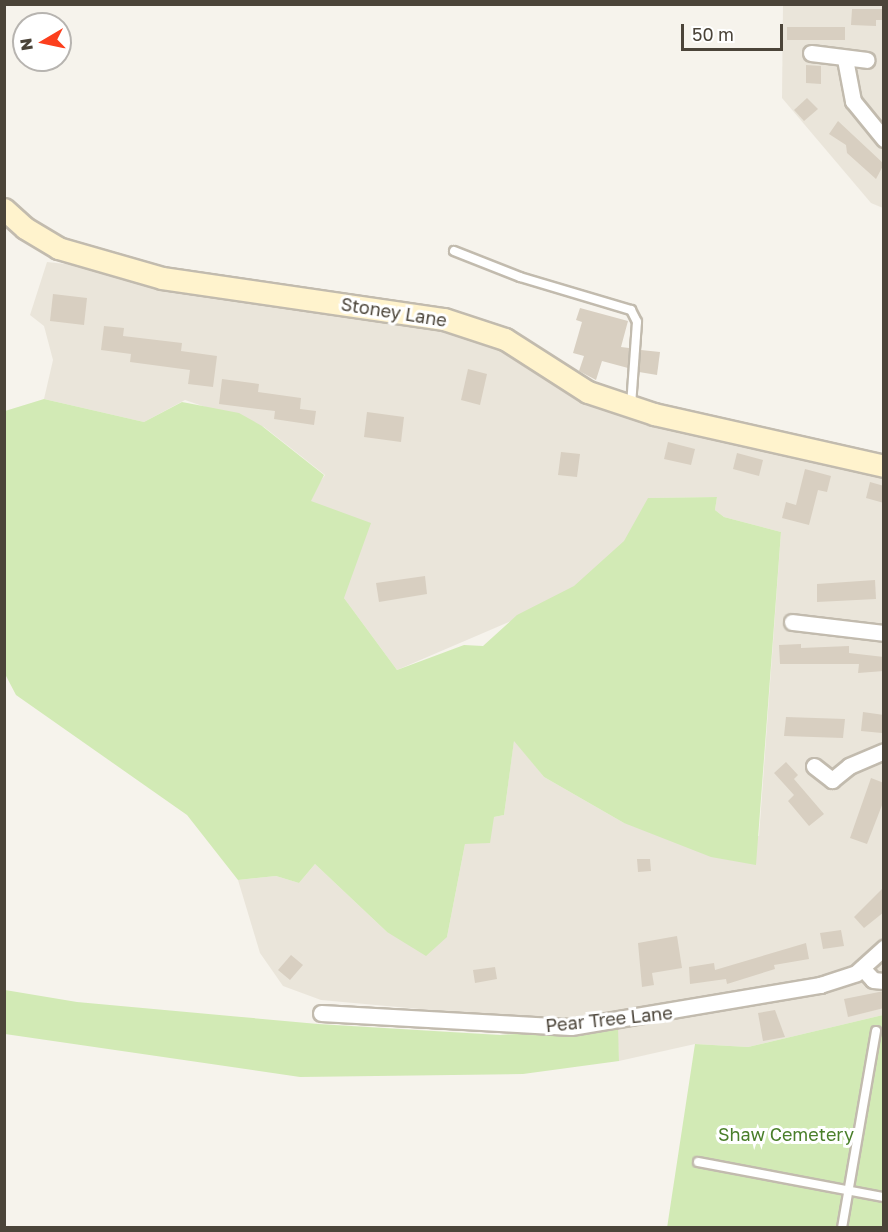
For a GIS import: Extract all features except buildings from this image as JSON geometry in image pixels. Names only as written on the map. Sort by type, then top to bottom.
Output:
[{"type":"street","points":[[811,53],[867,60]]},
{"type":"street","points":[[845,58],[853,101],[884,139]]},
{"type":"street","name":"Stoney Lane","points":[[4,209],[25,228],[58,248],[162,278],[444,319],[505,339],[564,380],[631,406],[884,466]]},
{"type":"street","points":[[792,622],[884,633]]},
{"type":"street","points":[[814,766],[832,780],[849,766],[884,751]]},
{"type":"street","name":"Pear Tree Lane","points":[[321,1013],[571,1028],[749,1000],[846,978],[862,968],[884,948]]},
{"type":"street","points":[[862,968],[873,980],[884,981]]},
{"type":"lane","points":[[454,251],[520,277],[631,310],[637,322],[631,406]]},
{"type":"lane","points":[[842,1227],[876,1031]]},
{"type":"lane","points":[[698,1162],[884,1197]]},
{"type":"shaded area","points":[[783,5],[883,5],[883,208],[871,203],[782,98]]},
{"type":"shaded area","points":[[47,262],[407,301],[501,328],[562,367],[623,395],[883,457],[883,1015],[748,1047],[695,1044],[619,1061],[617,1027],[321,1000],[283,986],[260,953],[238,880],[276,876],[299,883],[315,864],[387,932],[447,937],[465,844],[494,817],[504,815],[514,740],[544,777],[624,823],[759,836],[781,532],[724,517],[715,510],[717,497],[648,498],[648,527],[562,599],[397,670],[344,598],[306,502],[325,475],[264,427],[185,400],[144,422],[44,399],[53,360],[44,326],[30,315]]},
{"type":"green space","points":[[44,399],[144,422],[182,402],[239,413],[262,426],[324,475],[311,501],[371,523],[344,598],[397,670],[464,645],[483,646],[517,615],[574,586],[624,541],[648,498],[717,497],[715,510],[724,517],[781,532],[756,865],[711,857],[624,823],[544,777],[514,741],[504,815],[494,817],[490,843],[465,844],[447,937],[426,956],[387,932],[315,864],[299,883],[276,876],[238,880],[187,815],[16,695],[5,674],[5,411]]},
{"type":"green space","points":[[5,990],[77,1002],[318,1024],[500,1035],[618,1027],[619,1061],[523,1074],[300,1077],[5,1034]]},
{"type":"green space","name":"Shaw Cemetery","points":[[883,1015],[883,1227],[667,1228],[695,1044],[748,1047]]}]
